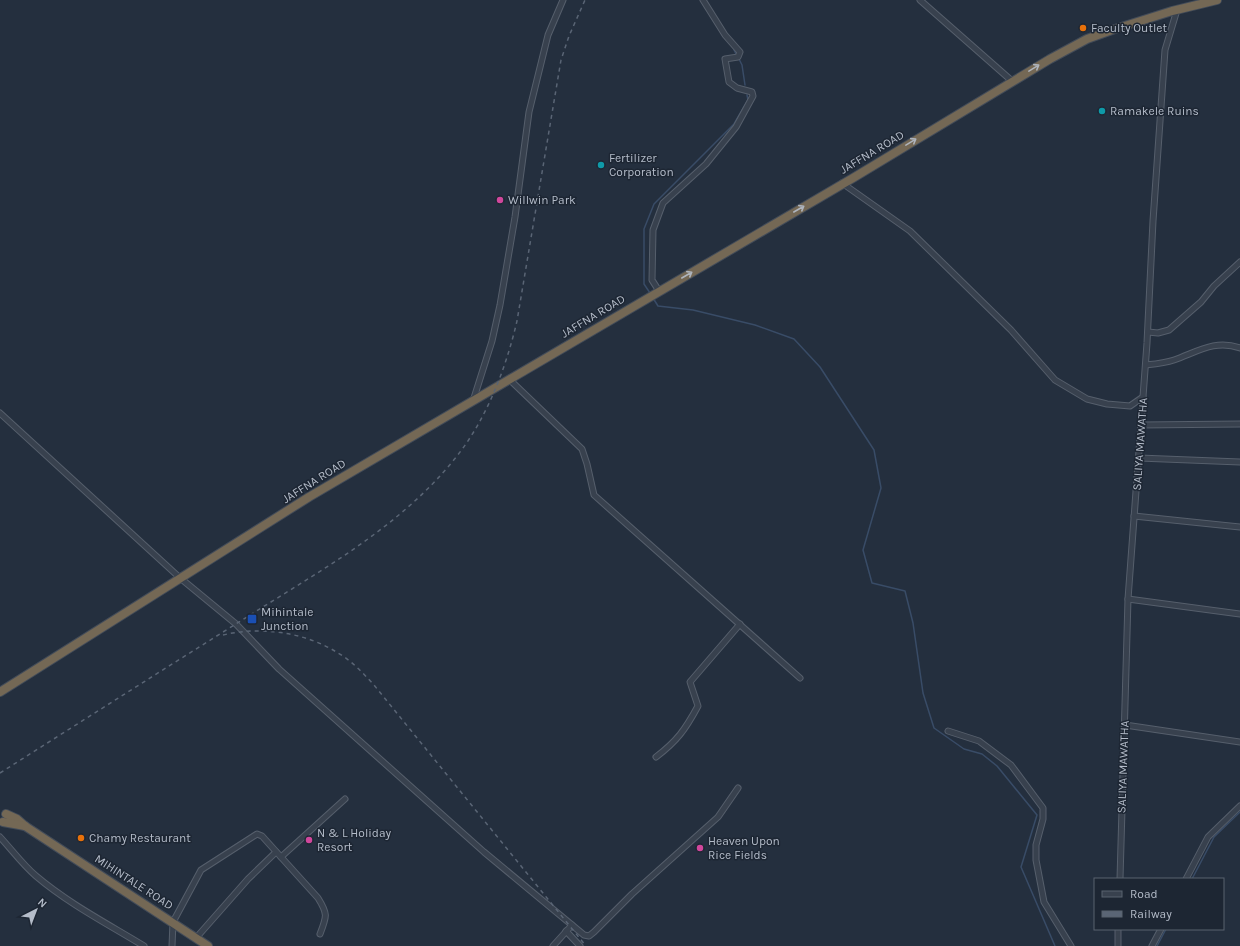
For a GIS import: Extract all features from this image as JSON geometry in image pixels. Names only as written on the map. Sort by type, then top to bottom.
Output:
[{"type":"highway","name":"JAFFNA ROAD","points":[[0,692],[179,577],[308,497],[842,184],[1012,81],[1087,39],[1144,19],[1217,0]]},
{"type":"highway","name":"MIHINTALE ROAD","points":[[2,819],[17,819],[25,826],[208,946]]},
{"type":"street","points":[[472,401],[492,341],[500,305],[515,217],[529,112],[548,34],[563,0]]},
{"type":"street","points":[[653,294],[653,230],[663,204],[706,164],[736,127],[753,96],[752,92],[737,88],[728,82],[724,64],[725,59],[736,57],[740,52],[725,35],[703,0]]},
{"type":"street","points":[[920,0],[1012,81]]},
{"type":"street","name":"SALIYA MAWATHA","points":[[1120,878],[1128,599],[1146,365],[1153,221],[1165,50],[1177,10]]},
{"type":"street","points":[[842,184],[910,231],[1011,330],[1056,380],[1087,399],[1107,404],[1130,406],[1143,397]]},
{"type":"street","points":[[1148,332],[1169,330],[1201,302],[1214,286],[1240,262]]},
{"type":"street","points":[[1146,365],[1166,362],[1212,345],[1230,344],[1240,348]]},
{"type":"street","points":[[510,379],[582,449],[594,495],[800,678]]},
{"type":"street","points":[[0,413],[179,577],[236,624],[279,669],[484,852],[585,936],[594,932],[632,894],[718,817],[738,788]]},
{"type":"street","points":[[1141,425],[1240,424]]},
{"type":"street","points":[[1139,458],[1240,462]]},
{"type":"street","points":[[1134,516],[1240,527]]},
{"type":"street","points":[[1128,599],[1240,614]]},
{"type":"street","points":[[656,757],[684,732],[698,706],[690,682],[740,624]]},
{"type":"street","points":[[1124,725],[1240,742]]},
{"type":"street","points":[[948,731],[979,741],[995,752],[1011,765],[1043,808],[1043,819],[1036,845],[1036,860],[1044,902],[1070,946]]},
{"type":"street","points":[[281,857],[345,799]]},
{"type":"street","points":[[1187,878],[1208,837],[1240,806]]},
{"type":"street","points":[[172,946],[173,922],[202,870],[257,834],[262,836],[318,898],[327,917],[320,934]]},
{"type":"street","points":[[0,838],[34,874],[49,887],[80,908],[144,946]]},
{"type":"street","points":[[196,938],[248,879],[276,852]]},
{"type":"street","points":[[553,946],[572,925]]},
{"type":"street","points":[[1118,930],[1118,946]]},
{"type":"street","points":[[1152,946],[1160,930]]},
{"type":"street","points":[[566,931],[580,946]]},
{"type":"waterway","points":[[734,50],[737,56]]},
{"type":"waterway","points":[[739,59],[742,65],[745,85]]},
{"type":"waterway","points":[[650,293],[644,284],[644,229],[654,204],[734,124],[748,100],[747,95]]},
{"type":"waterway","points":[[653,298],[658,306],[693,310],[755,325],[794,339],[820,367],[874,450],[881,488],[863,550],[872,583],[905,591],[913,623],[923,693],[934,728],[964,749],[982,754],[997,766],[1037,815],[1021,867],[1055,946]]},
{"type":"waterway","points":[[1193,878],[1214,837],[1240,812]]},
{"type":"waterway","points":[[1157,946],[1165,930]]},
{"type":"railway","points":[[0,773],[359,546],[411,504],[435,481],[457,456],[468,441],[486,409],[507,357],[517,321],[561,60],[569,36],[585,0]]},
{"type":"railway","points":[[223,635],[237,632],[267,631],[297,636],[325,646],[353,663],[374,685],[586,946]]},
{"type":"place","name":"Faculty Outlet","points":[[1083,28]]},
{"type":"place","name":"Ramakele Ruins","points":[[1102,111]]},
{"type":"place","name":"Fertilizer Corporation","points":[[601,165]]},
{"type":"place","name":"Willwin Park","points":[[500,200]]},
{"type":"place","name":"Mihintale Junction","points":[[252,619]]},
{"type":"place","name":"Chamy Restaurant","points":[[81,838]]},
{"type":"place","name":"N & L Holiday Resort","points":[[309,840]]},
{"type":"place","name":"Heaven Upon Rice Fields","points":[[700,848]]}]
